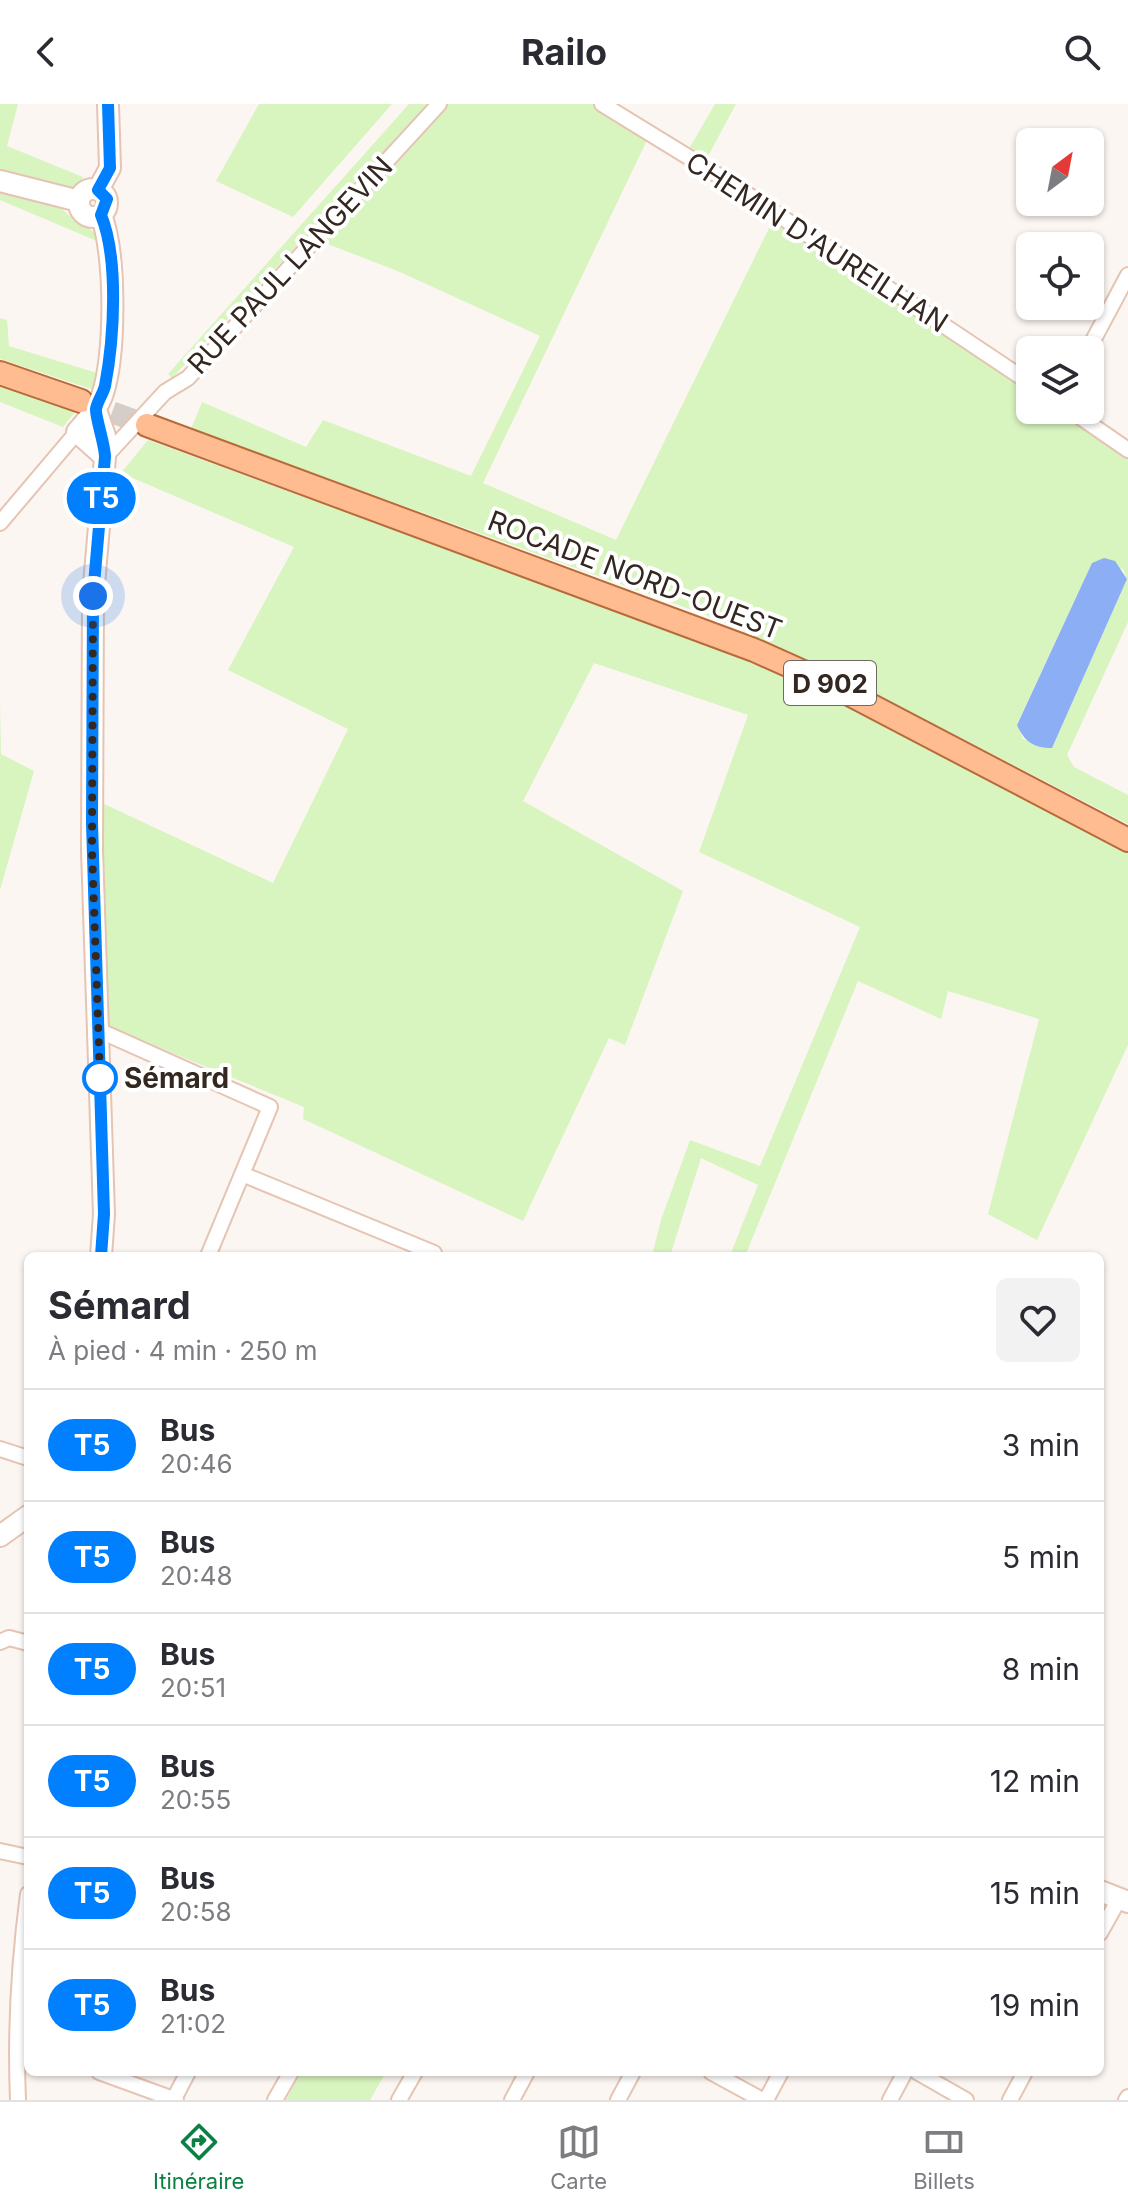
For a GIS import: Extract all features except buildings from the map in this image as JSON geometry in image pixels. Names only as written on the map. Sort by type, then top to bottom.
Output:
[{"type":"main road","points":[[98,190],[110,168],[108,104]]},
{"type":"main road","points":[[0,181],[79,201]]},
{"type":"main road","points":[[101,215],[87,216],[80,209],[79,201],[86,190],[98,190],[107,199],[101,215],[109,234],[112,303],[105,385],[88,406],[77,432],[105,457]]},
{"type":"main road","points":[[0,373],[88,406],[105,436],[93,596],[92,850],[104,1214],[101,1252]]},
{"type":"main road","name":"ROCADE NORD-OUEST","points":[[147,425],[754,650],[828,683],[1128,840]]},
{"type":"main road","points":[[0,1536],[24,1519]]},
{"type":"street","name":"RUE PAUL LANGEVIN","points":[[105,457],[165,392],[188,378],[439,104]]},
{"type":"street","name":"CHEMIN D'AUREILHAN","points":[[602,104],[729,182],[1016,374]]},
{"type":"street","points":[[1095,336],[1128,275]]},
{"type":"street","points":[[1090,424],[1128,450]]},
{"type":"street","points":[[0,523],[77,432]]},
{"type":"street","points":[[98,1030],[270,1107],[210,1252]]},
{"type":"street","points":[[242,1174],[432,1252]]},
{"type":"street","points":[[0,1449],[24,1457]]},
{"type":"street","points":[[0,1642],[9,1638],[24,1642]]},
{"type":"street","points":[[0,1851],[24,1856]]},
{"type":"street","points":[[1104,1924],[1116,1897]]},
{"type":"street","points":[[18,2100],[22,2045],[19,1961],[24,1924]]},
{"type":"street","points":[[110,2076],[175,2099],[186,2076]]},
{"type":"street","points":[[275,2100],[289,2076]]},
{"type":"street","points":[[399,2100],[413,2076]]},
{"type":"street","points":[[512,2100],[525,2076]]},
{"type":"street","points":[[618,2100],[631,2076]]},
{"type":"street","points":[[719,2076],[764,2100],[779,2076]]},
{"type":"street","points":[[890,2100],[903,2076]]},
{"type":"street","points":[[924,2076],[966,2100]]},
{"type":"street","points":[[1010,2100],[1023,2076]]},
{"type":"green space","points":[[0,104],[18,104],[7,146],[83,177],[81,183],[68,189],[0,176]]},
{"type":"green space","points":[[259,104],[392,104],[293,217],[216,181]]},
{"type":"green space","points":[[409,104],[430,104],[172,378],[168,374]]},
{"type":"green space","points":[[447,104],[593,104],[648,138],[483,483],[616,540],[773,220],[1016,382],[1016,424],[1079,424],[1128,456],[1128,622],[1067,755],[1074,767],[1128,795],[1128,824],[824,667],[717,619],[191,429],[202,402],[306,447],[323,420],[471,476],[540,336],[400,272],[320,241]],"holes":[[[1092,563],[1123,569],[1127,579],[1052,748],[1023,739],[1017,724]]]},
{"type":"green space","points":[[715,104],[736,104],[707,158],[690,147]]},
{"type":"green space","points":[[0,188],[63,205],[62,209],[95,233],[104,244],[0,200]]},
{"type":"green space","points":[[0,318],[7,320],[9,346],[100,374],[94,390],[0,359]]},
{"type":"green space","points":[[0,383],[75,412],[63,427],[0,402]]},
{"type":"green space","points":[[148,440],[669,630],[796,681],[1128,851],[1128,1045],[1037,1240],[988,1214],[1039,1019],[948,991],[941,1019],[858,981],[747,1252],[731,1252],[758,1185],[701,1158],[671,1252],[653,1252],[661,1220],[690,1140],[760,1166],[860,927],[699,852],[748,715],[594,663],[523,801],[683,891],[625,1045],[609,1038],[523,1221],[303,1119],[304,1107],[109,1027],[102,803],[273,883],[348,729],[228,670],[294,547],[121,473]]},
{"type":"green space","points":[[0,701],[1,754],[34,771],[0,890]]},
{"type":"green space","points":[[299,2076],[384,2076],[370,2100],[286,2100]]},
{"type":"water","points":[[1104,558],[1115,561],[1127,579],[1052,748],[1034,745],[1017,725],[1092,563]]},
{"type":"tunnel","points":[[81,401],[147,425]]},
{"type":"bus line","name":"T5","points":[[101,1252],[104,1214],[92,850],[93,596],[105,457],[105,436],[96,410],[105,385],[112,303],[109,234],[101,215],[107,199],[98,190],[110,168],[108,104]]},
{"type":"place","name":"Sémard","points":[[100,1078]]},
{"type":"route","points":[[93,596],[92,850],[100,1078]]}]
